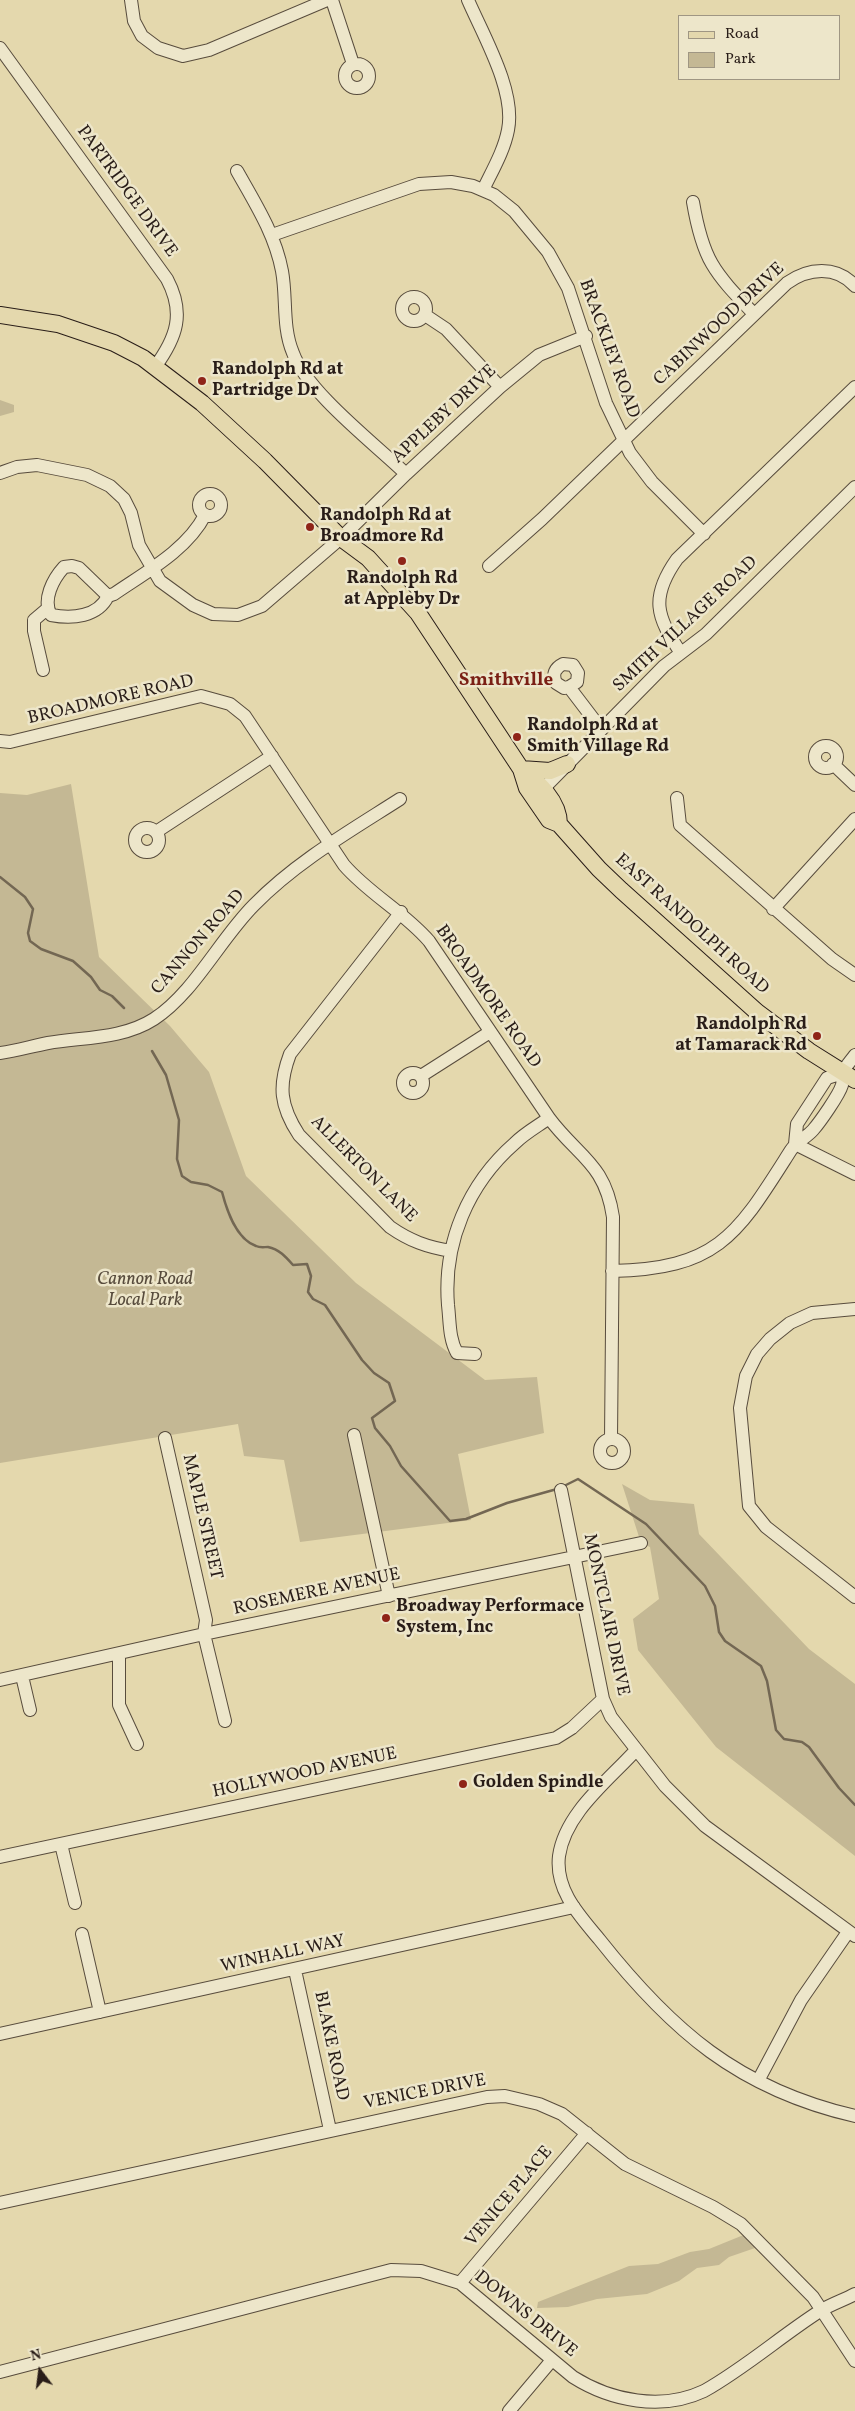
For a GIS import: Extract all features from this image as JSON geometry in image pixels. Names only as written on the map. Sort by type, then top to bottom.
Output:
[{"type":"main road","name":"EAST RANDOLPH ROAD","points":[[0,314],[58,324],[114,343],[155,367],[202,403],[265,461],[341,538],[368,558],[418,613],[521,769],[542,789],[559,812],[559,824]]},
{"type":"main road","points":[[521,769],[550,771],[567,764]]},
{"type":"main road","name":"EAST RANDOLPH ROAD","points":[[521,769],[527,788],[549,820],[559,824],[599,869],[757,1012],[809,1051],[849,1076]]},
{"type":"street","points":[[131,0],[134,21],[142,36],[158,48],[183,56],[209,50],[327,0]]},
{"type":"street","points":[[332,0],[353,64]]},
{"type":"street","points":[[468,0],[499,74],[510,112],[509,129],[504,147],[484,190]]},
{"type":"street","name":"PARTRIDGE DRIVE","points":[[0,48],[167,279],[174,293],[178,309],[177,326],[163,356],[155,367]]},
{"type":"street","points":[[237,171],[272,235],[283,273],[286,330],[293,354],[304,375],[406,474]]},
{"type":"street","name":"BRACKLEY ROAD","points":[[272,235],[419,184],[452,182],[484,190],[514,211],[548,252],[568,288],[586,336],[606,403],[630,452],[652,482],[704,534]]},
{"type":"street","points":[[693,202],[699,237],[708,259],[722,280],[754,314]]},
{"type":"street","name":"CABINWOOD DRIVE","points":[[489,566],[542,519],[787,283],[801,273],[825,270],[849,280],[855,286]]},
{"type":"street","points":[[426,315],[446,329],[500,387]]},
{"type":"street","name":"APPLEBY DRIVE","points":[[341,538],[406,474],[500,387],[539,355],[586,336]]},
{"type":"street","points":[[681,654],[664,629],[659,597],[665,576],[677,560],[855,387]]},
{"type":"street","points":[[0,473],[17,467],[37,465],[87,475],[110,486],[124,499],[132,513],[139,544],[160,581],[193,605],[214,614],[238,615],[262,606],[341,538]]},
{"type":"street","name":"SMITH VILLAGE ROAD","points":[[542,789],[664,666],[706,634],[855,487]]},
{"type":"street","points":[[47,609],[51,615],[76,617],[96,610],[104,604],[108,596],[114,594],[151,568],[187,540],[198,529],[205,515]]},
{"type":"street","points":[[43,670],[34,631],[34,620],[47,609],[50,588],[64,568],[72,566],[79,568],[108,596]]},
{"type":"street","points":[[569,687],[601,729]]},
{"type":"street","name":"BROADMORE ROAD","points":[[0,741],[10,742],[201,696],[230,704],[245,716],[356,878],[401,912],[429,941],[549,1118],[559,1131],[593,1164],[606,1186],[614,1217],[611,1439]]},
{"type":"street","points":[[156,832],[272,756]]},
{"type":"street","points":[[833,764],[855,785]]},
{"type":"street","points":[[677,798],[680,825],[832,959],[855,975]]},
{"type":"street","name":"CANNON ROAD","points":[[0,1053],[47,1043],[107,1036],[138,1027],[155,1018],[185,991],[254,905],[284,877],[400,799]]},
{"type":"street","points":[[774,909],[855,818]]},
{"type":"street","name":"ALLERTON LANE","points":[[401,912],[290,1054],[283,1072],[282,1098],[290,1120],[299,1135],[390,1227],[407,1239],[426,1246],[451,1251]]},
{"type":"street","points":[[421,1076],[490,1032]]},
{"type":"street","points":[[612,1271],[643,1270],[690,1260],[712,1249],[740,1227],[758,1203],[795,1144],[797,1124],[827,1078],[849,1076],[855,1055]]},
{"type":"street","points":[[475,1354],[457,1353],[452,1344],[447,1295],[452,1241],[465,1207],[483,1177],[515,1142],[549,1118]]},
{"type":"street","points":[[795,1144],[855,1174]]},
{"type":"street","points":[[855,1309],[812,1313],[790,1322],[770,1339],[757,1354],[746,1376],[740,1408],[749,1506],[766,1526],[855,1596]]},
{"type":"street","points":[[354,1435],[389,1596]]},
{"type":"street","name":"MAPLE STREET","points":[[166,1438],[206,1620],[204,1634],[225,1721]]},
{"type":"street","name":"MONTCLAIR DRIVE","points":[[561,1490],[604,1698],[611,1717],[665,1786],[705,1826],[852,1934]]},
{"type":"street","name":"ROSEMERE AVENUE","points":[[0,1680],[119,1655],[204,1634],[641,1543]]},
{"type":"street","points":[[119,1655],[119,1705],[137,1744]]},
{"type":"street","points":[[22,1676],[30,1710]]},
{"type":"street","name":"HOLLYWOOD AVENUE","points":[[0,1857],[556,1738],[572,1728],[604,1698]]},
{"type":"street","points":[[636,1750],[582,1808],[567,1829],[559,1856],[563,1889],[574,1907],[636,1986],[668,2018],[715,2056],[758,2081],[800,2100],[855,2116]]},
{"type":"street","points":[[61,1844],[75,1902]]},
{"type":"street","name":"WINHALL WAY","points":[[0,2034],[574,1907]]},
{"type":"street","points":[[82,1934],[100,2012]]},
{"type":"street","points":[[758,2081],[801,2000],[852,1934]]},
{"type":"street","name":"BLAKE ROAD","points":[[296,1970],[330,2130]]},
{"type":"street","name":"VENICE DRIVE","points":[[0,2202],[487,2097],[505,2096],[539,2104],[562,2114],[625,2164],[713,2207],[741,2224],[813,2297],[855,2361]]},
{"type":"street","name":"VENICE PLACE","points":[[460,2283],[587,2133]]},
{"type":"street","name":"DOWNS DRIVE","points":[[0,2372],[391,2270],[421,2270],[460,2283],[552,2360],[592,2389],[617,2399],[645,2403],[670,2402],[702,2392],[822,2310],[855,2294]]},
{"type":"street","points":[[509,2411],[552,2360]]},
{"type":"green space","points":[[0,400],[14,405],[14,412],[0,416]]},
{"type":"green space","name":"Cannon Road Local Park","points":[[71,784],[99,957],[170,1026],[209,1072],[246,1176],[356,1283],[485,1380],[537,1377],[544,1433],[458,1454],[471,1520],[300,1542],[284,1460],[244,1456],[238,1424],[0,1463],[0,793],[27,795]]},
{"type":"green space","points":[[622,1484],[650,1500],[694,1504],[699,1534],[809,1649],[855,1684],[855,1856],[716,1747],[638,1650],[633,1619],[659,1599],[650,1547],[641,1543]]},
{"type":"green space","points":[[746,2234],[755,2248],[729,2257],[719,2265],[697,2268],[679,2281],[647,2294],[597,2299],[568,2307],[537,2308],[538,2302],[629,2266],[658,2264],[690,2252],[709,2249]]},
{"type":"waterway","points":[[0,877],[25,897],[33,909],[28,933],[30,941],[41,949],[73,961],[91,977],[100,990],[112,996],[124,1008]]},
{"type":"waterway","points":[[152,1051],[166,1075],[179,1120],[177,1159],[182,1176],[191,1182],[208,1185],[222,1192],[233,1224],[249,1242],[258,1247],[268,1247],[279,1251],[293,1265],[307,1264],[311,1276],[308,1292],[313,1299],[325,1305],[362,1360],[374,1373],[389,1383],[395,1401],[372,1418],[375,1428],[390,1446],[401,1466],[450,1521],[466,1519],[507,1503],[557,1489]]},
{"type":"waterway","points":[[562,1487],[578,1479],[646,1524],[705,1586],[715,1606],[719,1632],[725,1641],[761,1666],[767,1681],[776,1730],[784,1739],[802,1742],[809,1747],[839,1788],[855,1805]]},
{"type":"place","name":"Randolph Rd at Partridge Dr","points":[[202,381]]},
{"type":"place","name":"Randolph Rd at Broadmore Rd","points":[[310,527]]},
{"type":"place","name":"Randolph Rd at Appleby Dr","points":[[402,561]]},
{"type":"place","name":"Randolph Rd at Smith Village Rd","points":[[517,737]]},
{"type":"place","name":"Randolph Rd at Tamarack Rd","points":[[817,1036]]},
{"type":"place","name":"Broadway Performace System, Inc","points":[[386,1618]]},
{"type":"place","name":"Golden Spindle","points":[[463,1784]]},
{"type":"district","name":"Smithville","points":[[506,682]]}]
